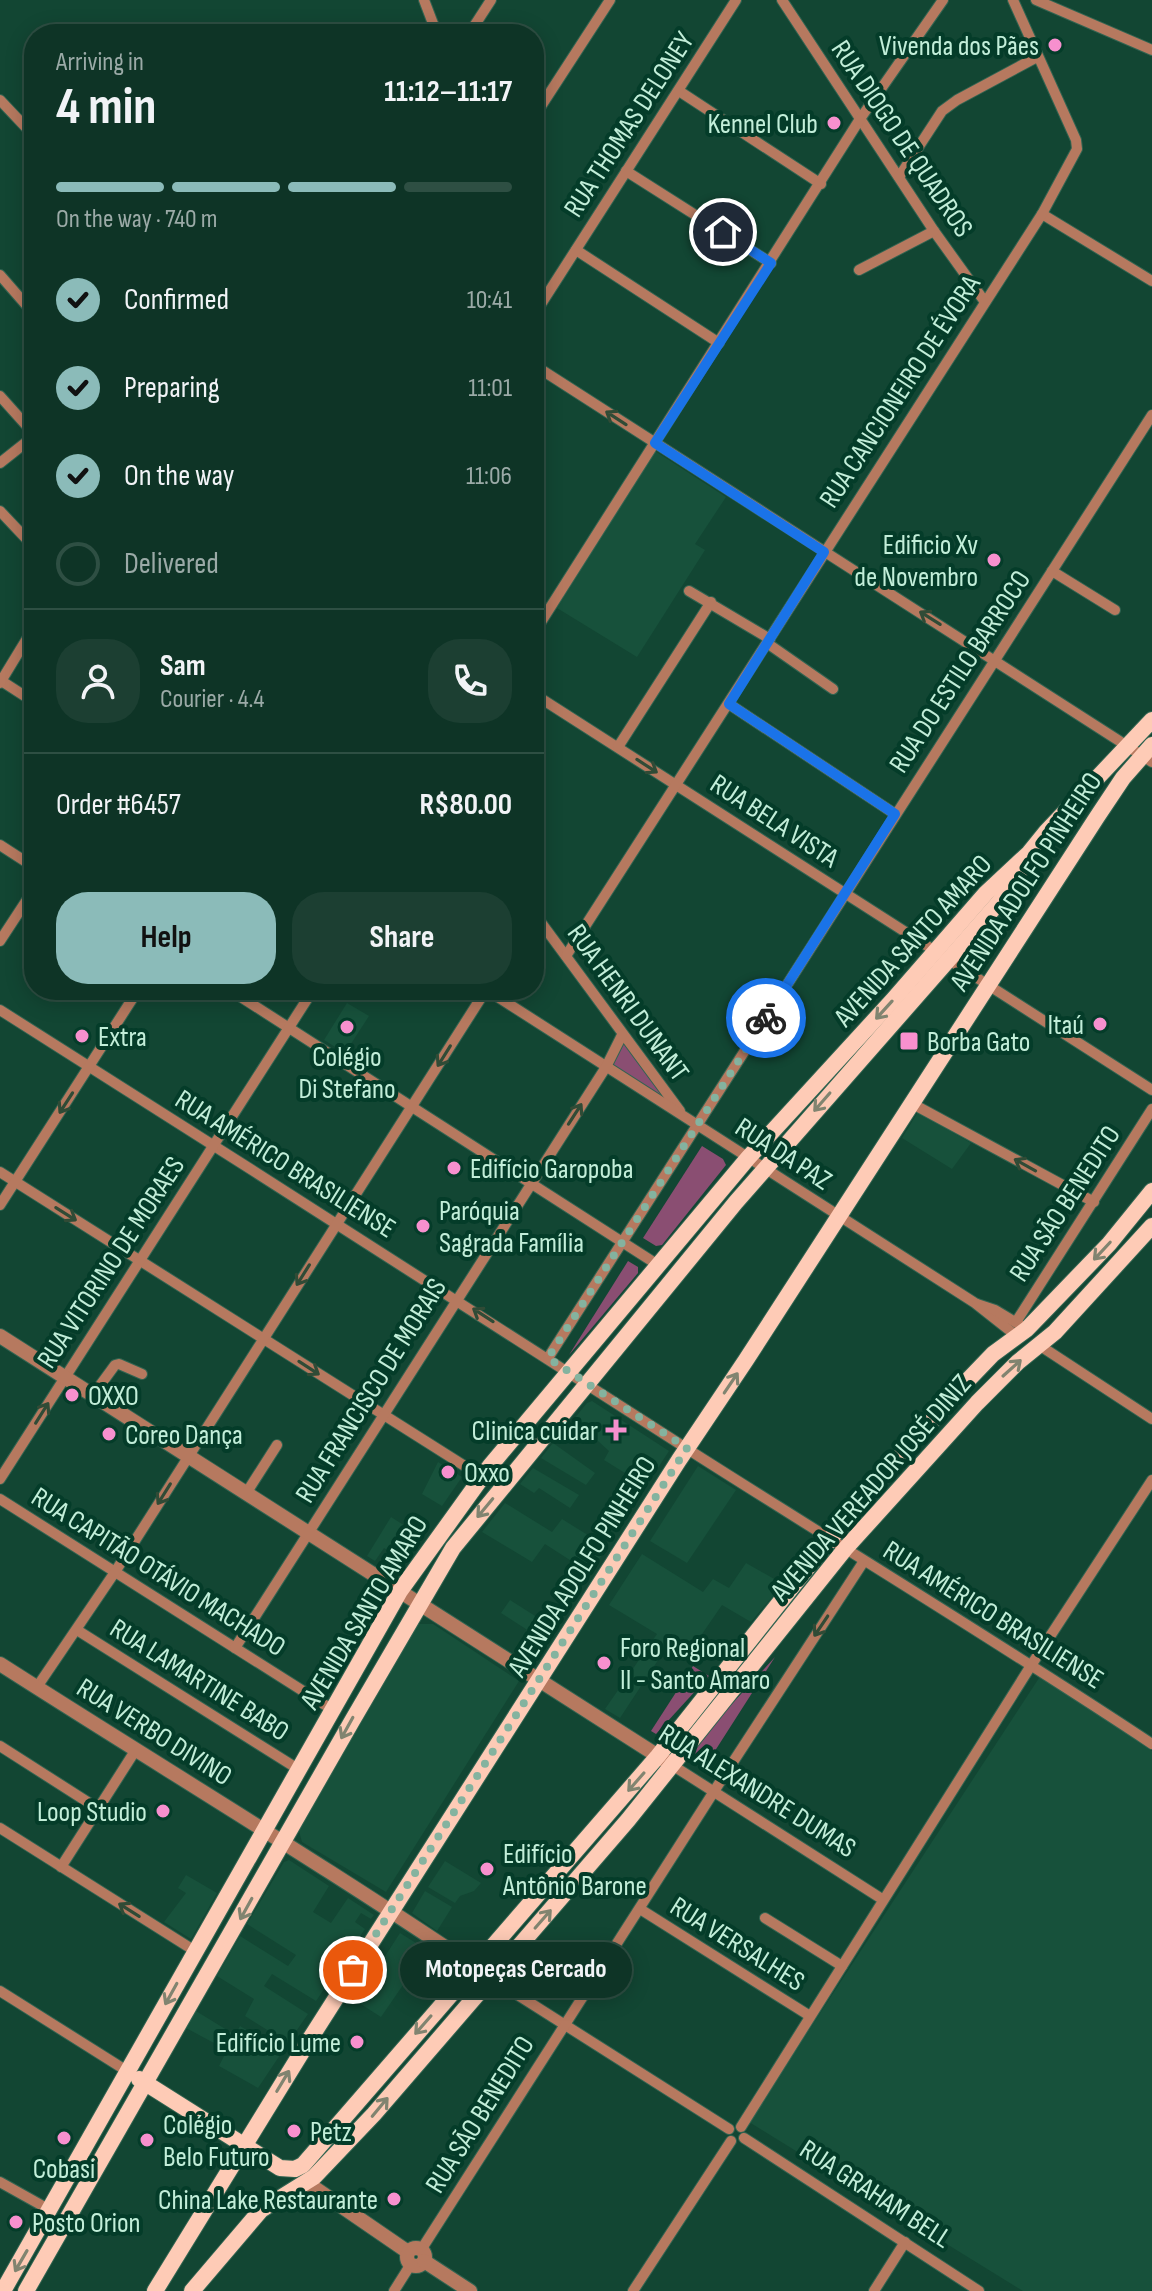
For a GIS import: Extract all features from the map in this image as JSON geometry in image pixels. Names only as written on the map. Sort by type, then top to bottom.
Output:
[{"type":"main road","name":"AVENIDA SANTO AMARO","points":[[26,2291],[453,1548],[674,1276],[942,955],[1002,876],[1029,853],[1152,720]]},
{"type":"main road","name":"AVENIDA ADOLFO PINHEIRO","points":[[155,2291],[308,2042],[687,1448],[1097,817],[1149,754]]},
{"type":"main road","name":"AVENIDA SANTO AMARO","points":[[3,2291],[400,1591],[482,1477],[748,1158],[942,955]]},
{"type":"main road","name":"AVENIDA VEREADOR JOSÉ DINIZ","points":[[192,2291],[261,2210],[327,2165],[374,2114],[620,1830],[665,1761],[830,1538],[968,1380],[1109,1244],[1152,1191]]},
{"type":"main road","name":"AVENIDA VEREADOR JOSÉ DINIZ","points":[[244,2147],[280,2168],[290,2170],[303,2165],[475,1967],[665,1761],[845,1549],[977,1403],[1055,1332],[1152,1226]]},
{"type":"main road","points":[[658,1265],[674,1276]]},
{"type":"main road","points":[[127,2071],[244,2147]]},
{"type":"street","points":[[424,0],[433,24]]},
{"type":"street","points":[[475,24],[491,0]]},
{"type":"street","points":[[544,102],[610,0]]},
{"type":"street","name":"RUA THOMAS DELONEY","points":[[544,295],[736,0]]},
{"type":"street","name":"RUA DIOGO DE QUADROS","points":[[782,0],[934,231],[985,302]]},
{"type":"street","points":[[544,617],[860,119],[943,0]]},
{"type":"street","name":"RUA CANCIONEIRO DE ÉVORA","points":[[566,956],[1042,214],[1077,149],[1076,140],[1013,0]]},
{"type":"street","points":[[1036,0],[1152,50]]},
{"type":"street","points":[[899,177],[942,111],[1037,57]]},
{"type":"street","points":[[679,91],[821,184]]},
{"type":"street","points":[[0,100],[24,125]]},
{"type":"street","points":[[626,171],[771,263]]},
{"type":"street","points":[[1042,214],[1152,281]]},
{"type":"street","points":[[859,270],[934,231]]},
{"type":"street","points":[[576,250],[719,343]]},
{"type":"street","points":[[0,275],[4,288],[24,305]]},
{"type":"street","points":[[544,371],[1126,745],[1149,754]]},
{"type":"street","points":[[0,396],[24,424]]},
{"type":"street","name":"RUA DO ESTILO BARROCO","points":[[548,1358],[1152,415]]},
{"type":"street","points":[[0,463],[24,443]]},
{"type":"street","points":[[0,511],[24,536]]},
{"type":"street","points":[[1052,571],[1115,610]]},
{"type":"street","points":[[689,591],[711,602],[833,689]]},
{"type":"street","points":[[618,747],[711,602]]},
{"type":"street","points":[[24,643],[0,682],[24,696]]},
{"type":"street","name":"RUA BELA VISTA","points":[[544,700],[1152,1090]]},
{"type":"street","points":[[729,704],[895,814]]},
{"type":"street","points":[[0,845],[24,861]]},
{"type":"street","points":[[0,941],[24,904]]},
{"type":"street","name":"RUA HENRI DUNANT","points":[[544,926],[686,1118]]},
{"type":"street","points":[[0,1205],[132,1000]]},
{"type":"street","points":[[246,1000],[658,1265]]},
{"type":"street","name":"RUA VITORINO DE MORAES","points":[[0,1479],[306,1000]]},
{"type":"street","points":[[37,1687],[115,1572],[480,1000]]},
{"type":"street","name":"RUA DA PAZ","points":[[502,1000],[838,1217],[1020,1329]]},
{"type":"street","name":"RUA AMÉRICO BRASILIENSE","points":[[0,1010],[457,1298],[845,1549],[1032,1664],[1152,1744]]},
{"type":"street","name":"RUA FRANCISCO DE MORAIS","points":[[235,1648],[606,1067],[622,1035]]},
{"type":"street","points":[[911,1103],[1094,1202]]},
{"type":"street","name":"RUA SÃO BENEDITO","points":[[1020,1329],[1152,1109]]},
{"type":"street","points":[[0,1172],[482,1477]]},
{"type":"street","name":"RUA ALEXANDRE DUMAS","points":[[0,1336],[882,1899]]},
{"type":"street","points":[[1039,1345],[1152,1419]]},
{"type":"street","points":[[93,1395],[115,1365],[142,1374]]},
{"type":"street","points":[[247,1492],[277,1445]]},
{"type":"street","points":[[742,2132],[734,2126],[727,2136],[738,2143],[810,2016],[882,1899],[1152,1480]]},
{"type":"street","name":"RUA CAPITÃO OTÁVIO MACHADO","points":[[0,1499],[333,1710]]},
{"type":"street","name":"RUA SÃO BENEDITO","points":[[394,2291],[864,1561]]},
{"type":"street","name":"RUA LAMARTINE BABO","points":[[77,1630],[298,1769]]},
{"type":"street","name":"RUA VERBO DIVINO","points":[[0,1664],[135,1751],[284,1841]]},
{"type":"street","points":[[0,1746],[97,1808]]},
{"type":"street","points":[[61,1867],[135,1751]]},
{"type":"street","points":[[0,1828],[195,1951]]},
{"type":"street","points":[[284,1841],[491,1978],[729,2129]]},
{"type":"street","name":"RUA VERSALHES","points":[[640,1909],[810,2016]]},
{"type":"street","points":[[765,1918],[842,1966]]},
{"type":"street","points":[[0,1991],[127,2071]]},
{"type":"street","name":"RUA GRAHAM BELL","points":[[742,2132],[979,2291]]},
{"type":"street","points":[[633,2291],[731,2141]]},
{"type":"street","points":[[0,2182],[50,2210]]},
{"type":"street","points":[[306,2182],[470,2291]]},
{"type":"street","points":[[874,2291],[905,2242]]},
{"type":"shaded area","points":[[655,451],[726,497],[695,544],[705,550],[637,657],[557,608]]},
{"type":"shaded area","name":"Colégio Di Stefano","points":[[347,1003],[369,1016],[345,1053],[324,1040]]},
{"type":"shaded area","points":[[623,1039],[669,1105],[609,1066]]},
{"type":"shaded area","points":[[918,1112],[971,1143],[952,1169],[902,1138]]},
{"type":"shaded area","points":[[702,1146],[723,1159],[726,1165],[662,1245],[656,1246],[643,1238]]},
{"type":"shaded area","points":[[628,1261],[638,1267],[638,1273],[569,1355]]},
{"type":"shaded area","points":[[592,1401],[669,1451],[646,1486],[604,1460],[609,1451],[574,1419]]},
{"type":"shaded area","points":[[553,1443],[595,1473],[586,1485],[541,1458]]},
{"type":"shaded area","points":[[438,1462],[462,1477],[442,1506],[422,1494]]},
{"type":"shaded area","points":[[698,1466],[736,1490],[687,1563],[650,1541]]},
{"type":"shaded area","points":[[533,1468],[579,1495],[570,1508],[539,1488],[534,1493],[520,1484]]},
{"type":"shaded area","points":[[505,1503],[552,1532],[562,1519],[607,1547],[590,1573],[545,1544],[532,1562],[482,1532]]},
{"type":"shaded area","points":[[391,1517],[421,1536],[406,1561],[384,1548],[375,1561],[367,1556]]},
{"type":"shaded area","points":[[642,1554],[703,1592],[713,1579],[729,1588],[746,1563],[783,1584],[751,1622],[722,1605],[689,1653],[670,1642],[620,1718],[605,1709],[657,1634],[609,1605]]},
{"type":"shaded area","points":[[510,1600],[554,1628],[546,1642],[501,1613]]},
{"type":"shaded area","points":[[418,1624],[433,1624],[519,1681],[386,1892],[302,1842],[299,1831]]},
{"type":"shaded area","points":[[775,1657],[704,1768],[709,1773],[684,1756]]},
{"type":"shaded area","points":[[693,1666],[709,1676],[656,1734],[651,1731]]},
{"type":"shaded area","points":[[1041,1675],[1152,1751],[1152,2291],[1023,2291],[749,2122]]},
{"type":"shaded area","points":[[289,1860],[329,1886],[313,1912],[331,1923],[348,1898],[374,1915],[371,1919],[361,1913],[355,1922],[365,1929],[316,2001],[272,1974],[264,1986],[308,2014],[288,2043],[245,2016],[254,1999],[217,1976],[240,1936],[288,1966],[296,1955],[247,1924],[284,1862]]},
{"type":"shaded area","points":[[445,1861],[481,1883],[474,1891],[460,1896],[455,1903],[428,1887]]},
{"type":"shaded area","points":[[186,1875],[217,1893],[191,1939],[164,1922],[186,1893],[178,1888]]},
{"type":"shaded area","points":[[425,1891],[452,1907],[437,1931],[412,1913]]},
{"type":"shaded area","points":[[400,1933],[427,1950],[381,2017],[356,2001]]},
{"type":"shaded area","points":[[196,2011],[235,2035],[240,2026],[282,2052],[258,2088],[219,2066],[227,2050],[186,2028]]},
{"type":"way so far","points":[[353,1970],[687,1448],[548,1358],[766,1018]]},
{"type":"place","name":"Vivenda dos Pães","points":[[1055,45]]},
{"type":"place","name":"Kennel Club","points":[[834,123]]},
{"type":"place","name":"Edificio Xv de Novembro","points":[[994,560]]},
{"type":"place","name":"Itaú","points":[[1100,1024]]},
{"type":"place","name":"Colégio Di Stefano","points":[[347,1027]]},
{"type":"place","name":"Extra","points":[[82,1036]]},
{"type":"place","name":"Borba Gato","points":[[909,1041]]},
{"type":"place","name":"Edifício Garopoba","points":[[454,1168]]},
{"type":"place","name":"Paróquia Sagrada Família","points":[[423,1226]]},
{"type":"place","name":"OXXO","points":[[72,1395]]},
{"type":"place","name":"Clinica cuidar","points":[[616,1430]]},
{"type":"place","name":"Coreo Dança","points":[[109,1434]]},
{"type":"place","name":"Oxxo","points":[[448,1472]]},
{"type":"place","name":"Foro Regional II - Santo Amaro","points":[[604,1663]]},
{"type":"place","name":"Loop Studio","points":[[163,1811]]},
{"type":"place","name":"Edifício Antônio Barone","points":[[487,1869]]},
{"type":"place","name":"Motopeças Cercado","points":[[353,1970]]},
{"type":"place","name":"Edifício Lume","points":[[357,2042]]},
{"type":"place","name":"Petz","points":[[294,2131]]},
{"type":"place","name":"Cobasi","points":[[64,2138]]},
{"type":"place","name":"Colégio Belo Futuro","points":[[147,2140]]},
{"type":"place","name":"China Lake Restaurante","points":[[394,2199]]},
{"type":"place","name":"Posto Orion","points":[[16,2222]]},
{"type":"route","points":[[723,232],[771,263],[655,443],[824,552],[729,704],[895,814],[766,1018]]}]
